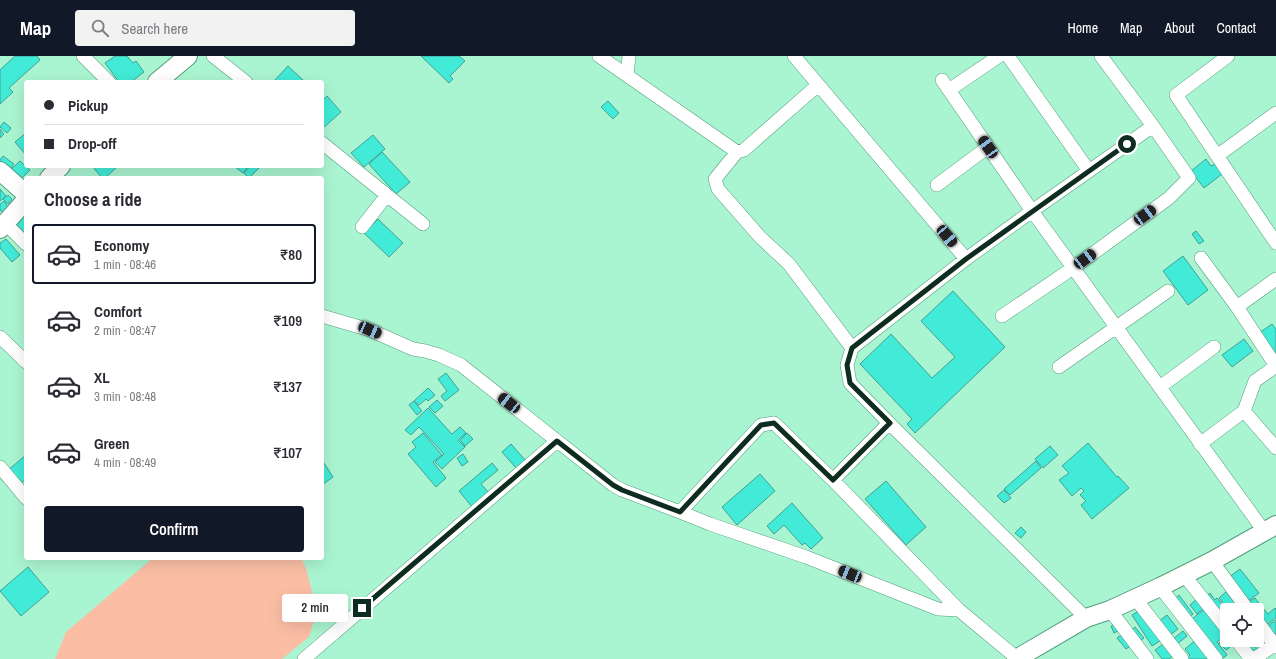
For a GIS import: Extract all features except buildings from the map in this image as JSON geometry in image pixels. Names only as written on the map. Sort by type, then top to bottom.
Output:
[{"type":"street","points":[[83,56],[107,80]]},
{"type":"street","points":[[159,80],[188,56]]},
{"type":"street","points":[[213,56],[243,80]]},
{"type":"street","points":[[599,56],[737,152]]},
{"type":"street","points":[[627,75],[628,56]]},
{"type":"street","points":[[794,56],[966,259]]},
{"type":"street","points":[[680,512],[761,425],[774,423],[833,480],[959,610],[1017,659],[1086,618],[1110,610],[1160,587],[1212,561],[1270,528],[1200,444],[1032,211],[945,85],[999,56]]},
{"type":"street","points":[[1008,56],[1089,171]]},
{"type":"street","points":[[1002,316],[1073,268],[1169,198],[1189,178],[1153,126],[1101,56]]},
{"type":"street","points":[[1228,56],[1176,95],[1276,243]]},
{"type":"street","points":[[818,85],[744,150],[737,152],[715,179],[718,189],[760,237],[789,264],[852,348]]},
{"type":"street","points":[[1217,156],[1276,113]]},
{"type":"street","points":[[1086,618],[850,383],[847,365],[852,348],[966,259],[1153,126]]},
{"type":"street","points":[[324,145],[423,224]]},
{"type":"street","points":[[937,185],[988,147]]},
{"type":"street","points":[[51,176],[59,168]]},
{"type":"street","points":[[0,171],[24,192]]},
{"type":"street","points":[[362,227],[387,195]]},
{"type":"street","points":[[24,202],[2,226],[24,242]]},
{"type":"street","points":[[1200,444],[1244,411],[1255,381],[1276,366],[1237,307],[1201,258]]},
{"type":"street","points":[[1237,307],[1276,279]]},
{"type":"street","points":[[1059,367],[1168,291]]},
{"type":"street","points":[[324,317],[370,330],[413,349],[439,355],[461,365],[613,485],[622,490],[710,524],[806,557],[938,609],[959,610]]},
{"type":"street","points":[[0,337],[24,360]]},
{"type":"street","points":[[1160,387],[1214,347]]},
{"type":"street","points":[[1244,411],[1276,448]]},
{"type":"street","points":[[833,480],[890,423]]},
{"type":"street","points":[[304,659],[557,441]]},
{"type":"street","points":[[0,467],[24,496]]},
{"type":"street","points":[[1212,561],[1243,603]]},
{"type":"street","points":[[1184,575],[1220,620]]},
{"type":"street","points":[[1160,587],[1216,659]]},
{"type":"street","points":[[1135,598],[1182,659]]},
{"type":"street","points":[[1110,610],[1147,659]]},
{"type":"street","points":[[1242,647],[1253,659],[1275,646],[1264,631]]},
{"type":"shaded area","points":[[151,560],[302,560],[306,568],[317,611],[309,637],[282,659],[55,659],[66,632]]},
{"type":"route","points":[[362,608],[557,441],[613,485],[622,490],[680,512],[761,425],[774,423],[833,480],[890,423],[850,383],[847,365],[852,348],[966,259],[1127,144]]}]
